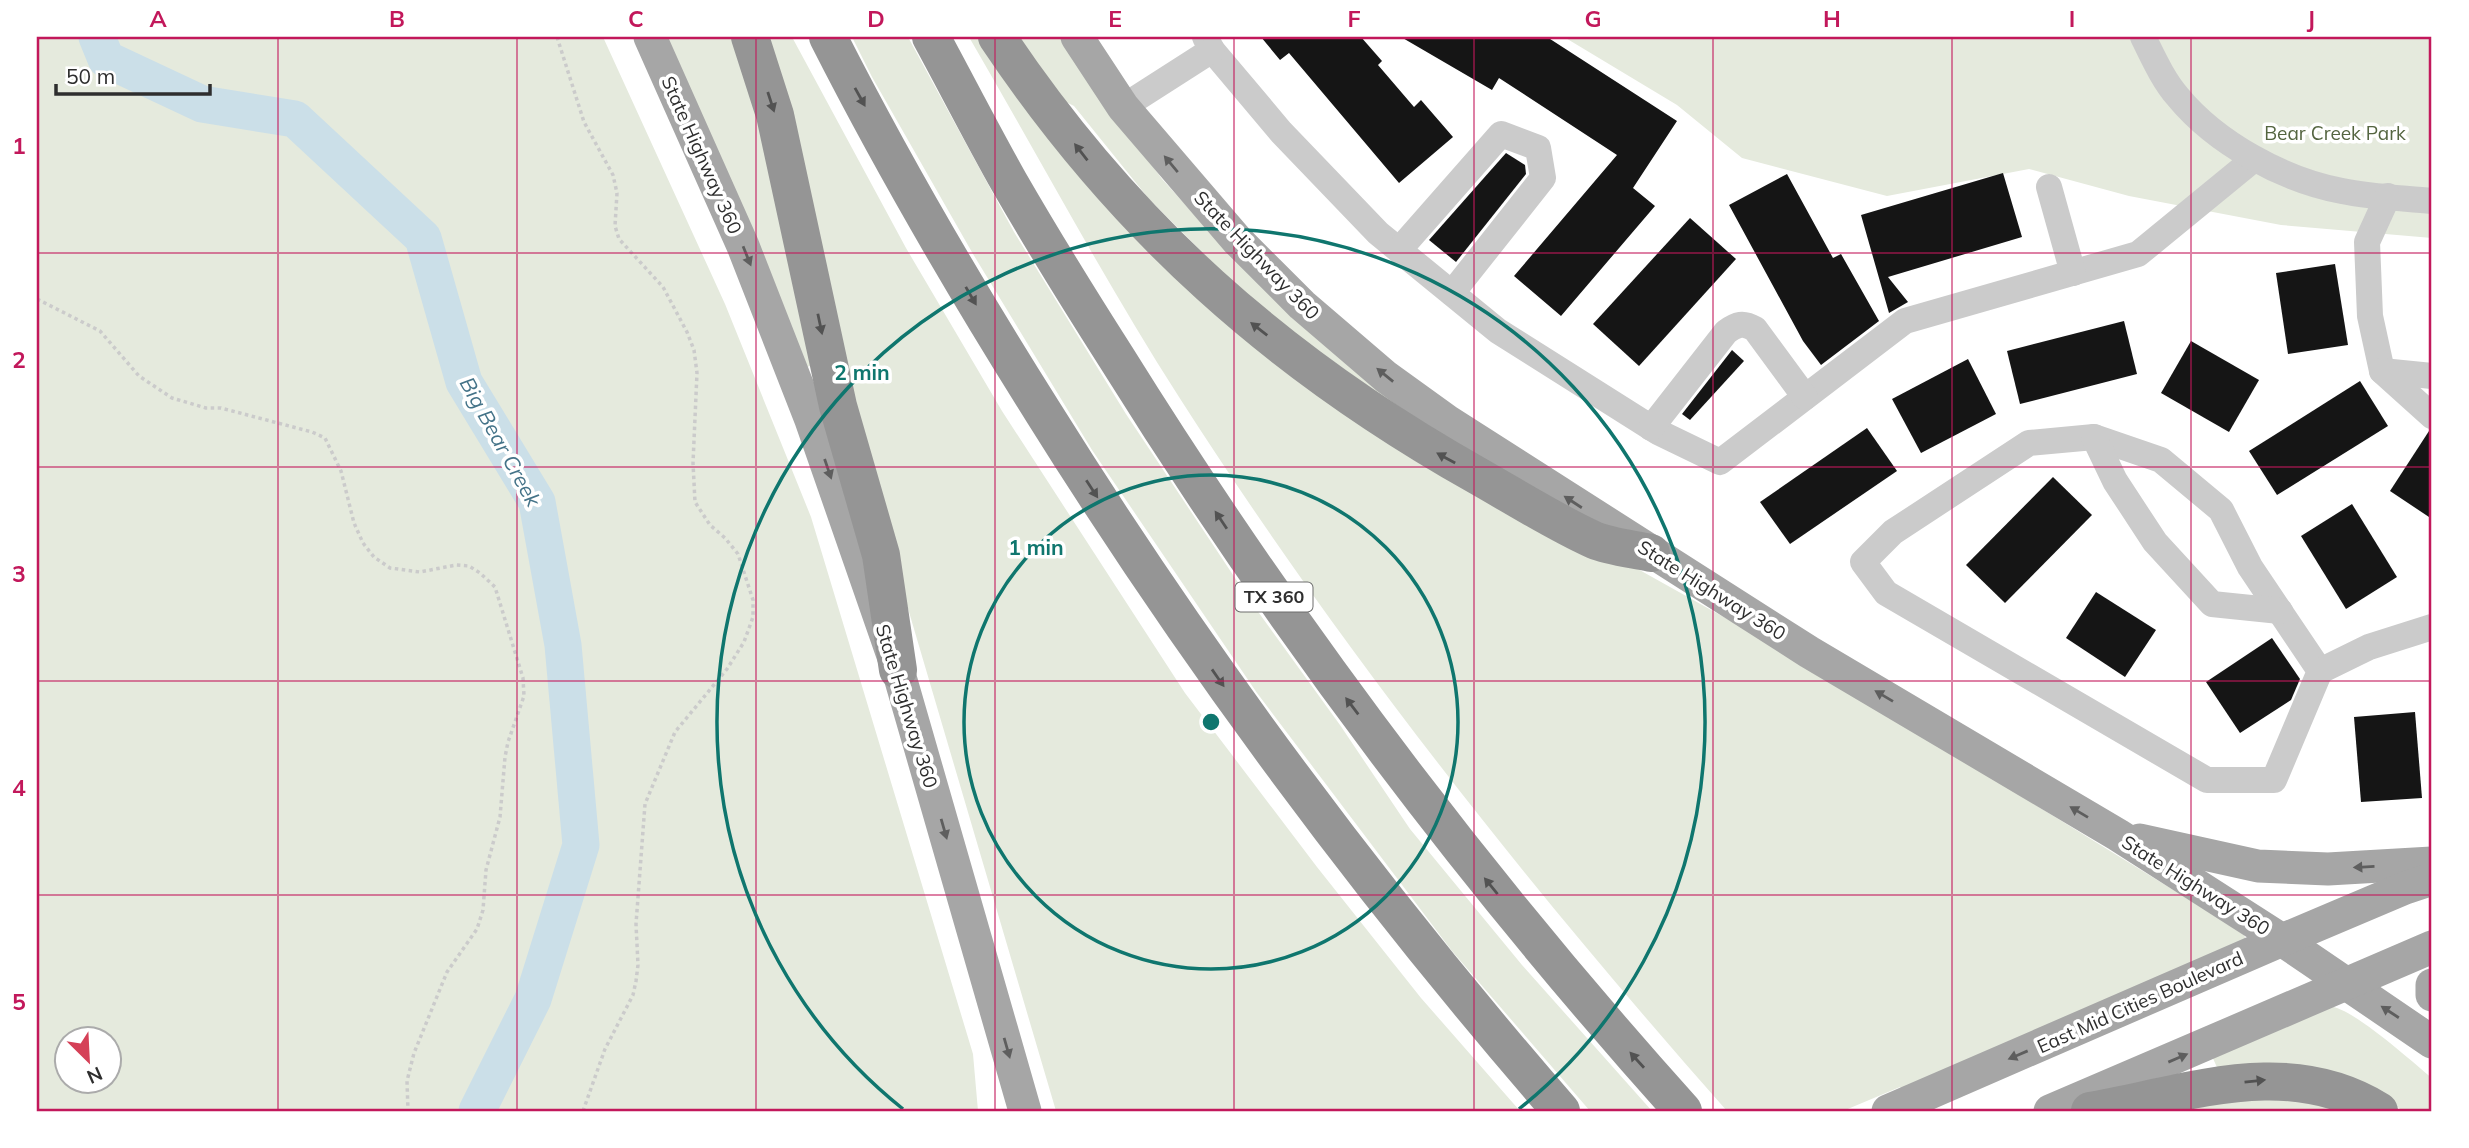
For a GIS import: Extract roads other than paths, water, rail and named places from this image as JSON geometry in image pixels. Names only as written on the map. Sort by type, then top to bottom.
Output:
[{"type":"highway","points":[[750,37],[775,115],[838,406],[881,555],[898,670]]},
{"type":"highway","points":[[828,37],[915,198],[991,329],[1154,584],[1239,708],[1326,824],[1423,947],[1561,1111]]},
{"type":"highway","name":"TX 360","points":[[931,37],[1009,183],[1167,440],[1251,565],[1428,808],[1531,936],[1683,1111]]},
{"type":"highway","points":[[997,37],[1084,156],[1164,244],[1244,316],[1327,382],[1417,442],[1596,541],[1651,553]]},
{"type":"highway","points":[[2090,1111],[2210,1087],[2264,1080],[2311,1083],[2358,1098],[2379,1111]]},
{"type":"main road","name":"State Highway 360","points":[[650,37],[743,246],[811,419],[898,670],[1025,1111]]},
{"type":"main road","name":"State Highway 360","points":[[1077,37],[1123,107],[1237,240],[1302,305],[1386,377],[1447,421],[1651,553],[1810,652],[2118,835],[2282,940],[2432,1042]]},
{"type":"main road","points":[[2118,835],[2258,866],[2328,869],[2432,863]]},
{"type":"main road","name":"East Mid Cities Boulevard","points":[[1894,1108],[2282,940],[2432,879]]},
{"type":"main road","points":[[2050,1111],[2432,947]]},
{"type":"main road","points":[[2432,985],[2432,995]]},
{"type":"street","points":[[2143,37],[2178,97],[2227,141],[2254,159],[2310,183],[2343,192],[2432,201]]},
{"type":"street","points":[[1123,107],[1209,43],[1281,132],[1378,233],[1498,331],[1651,428],[1720,461],[1905,321],[2138,254],[2254,159]]},
{"type":"street","points":[[1399,250],[1501,134],[1538,148],[1543,178],[1452,293]]},
{"type":"street","points":[[2049,187],[2073,273]]},
{"type":"street","points":[[2388,196],[2367,242],[2370,316],[2382,371],[2432,416]]},
{"type":"street","points":[[1651,428],[1726,332],[1736,325],[1746,324],[1755,329],[1805,397]]},
{"type":"street","points":[[2382,371],[2432,376]]},
{"type":"street","points":[[2094,437],[2115,481],[2155,542],[2212,604],[2280,611]]},
{"type":"street","points":[[2320,671],[2250,567],[2221,510],[2161,460],[2094,437],[2029,443],[1893,532],[1863,562],[1886,593],[2207,780],[2274,780],[2320,671],[2369,647],[2432,626]]},
{"type":"waterway","name":"Big Bear Creek","points":[[97,37],[106,59],[202,104],[295,119],[423,238],[464,382],[537,502],[563,645],[581,845],[533,999],[477,1111]]},
{"type":"park label","name":"Bear Creek Park","points":[[2335,133]]}]
